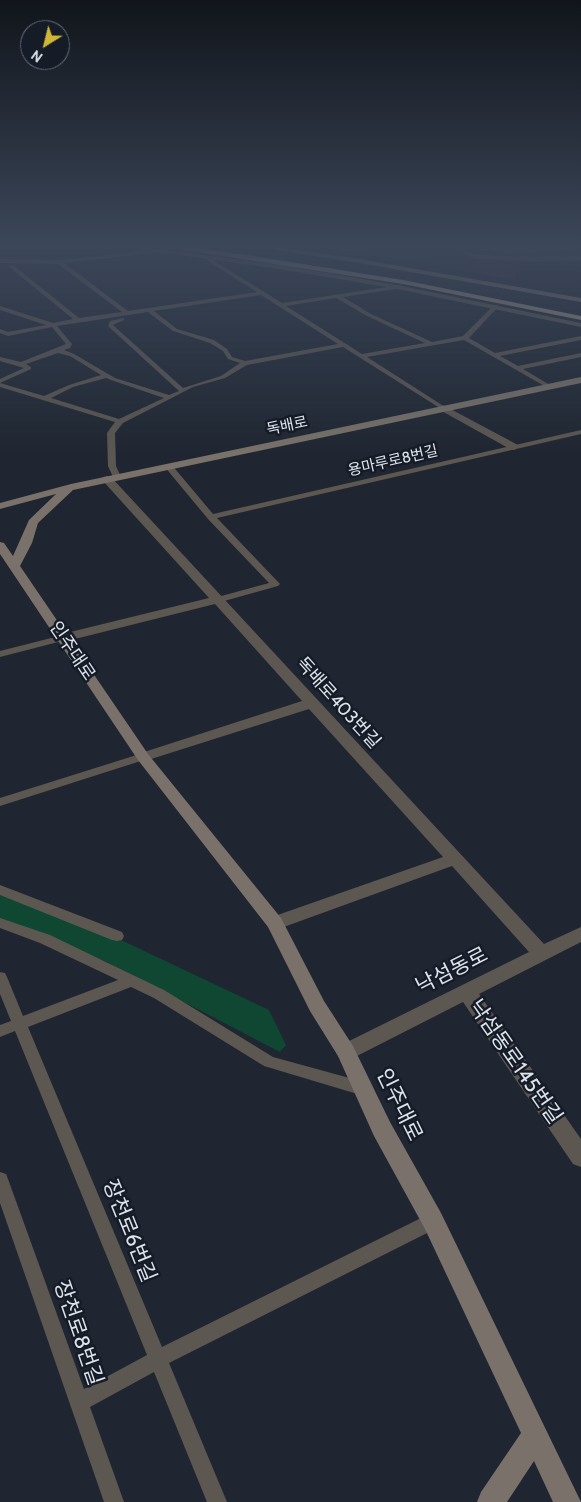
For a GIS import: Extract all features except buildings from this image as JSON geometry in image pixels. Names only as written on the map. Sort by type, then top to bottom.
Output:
[{"type":"main road","name":"독배로","points":[[0,506],[112,478],[581,380]]},
{"type":"main road","points":[[5,554],[26,543],[33,522],[43,511],[72,487]]},
{"type":"main road","name":"인주대로","points":[[5,554],[143,757],[275,923],[317,1006],[346,1052],[382,1129],[433,1221],[567,1502]]},
{"type":"main road","points":[[491,1502],[535,1435]]},
{"type":"street","points":[[541,316],[581,325]]},
{"type":"street","points":[[443,408],[514,448]]},
{"type":"street","name":"독배로403번길","points":[[112,478],[217,600],[541,953]]},
{"type":"street","points":[[63,638],[217,600]]},
{"type":"street","points":[[143,757],[312,703]]},
{"type":"street","points":[[275,923],[454,858]]},
{"type":"street","name":"낙섬동로","points":[[346,1052],[581,934]]},
{"type":"street","name":"낙섬동로145번길","points":[[466,991],[581,1157]]},
{"type":"lane","points":[[21,364],[60,351],[68,347],[69,344],[54,325],[26,316]]},
{"type":"lane","points":[[73,316],[78,320]]},
{"type":"lane","points":[[0,331],[8,334],[78,320],[111,316]]},
{"type":"lane","points":[[131,316],[110,324],[183,391]]},
{"type":"lane","points":[[157,316],[175,330],[201,339],[212,340],[225,350],[230,358],[244,363]]},
{"type":"lane","points":[[299,316],[443,408]]},
{"type":"lane","points":[[372,316],[432,344]]},
{"type":"lane","points":[[361,356],[465,338],[486,316]]},
{"type":"lane","points":[[465,338],[548,386]]},
{"type":"lane","points":[[493,355],[581,338]]},
{"type":"lane","points":[[112,478],[111,433],[120,421],[197,384],[223,377],[244,363],[345,346]]},
{"type":"lane","points":[[60,351],[72,355],[113,379],[169,398]]},
{"type":"lane","points":[[517,368],[581,355]]},
{"type":"lane","points":[[0,359],[29,368],[0,383]]},
{"type":"lane","points":[[45,398],[71,386],[108,375]]},
{"type":"lane","points":[[0,383],[120,421]]},
{"type":"lane","name":"용마루로8번길","points":[[210,517],[581,432]]},
{"type":"lane","points":[[168,466],[210,517],[275,584],[217,600]]},
{"type":"lane","points":[[0,654],[63,638]]},
{"type":"lane","points":[[0,802],[143,757]]},
{"type":"lane","points":[[0,890],[117,936]]},
{"type":"lane","points":[[0,923],[45,939],[159,994],[269,1062],[364,1089]]},
{"type":"lane","name":"장천로6번길","points":[[0,977],[217,1502]]},
{"type":"lane","points":[[0,1031],[132,981]]},
{"type":"lane","name":"장천로8번길","points":[[0,1179],[114,1502]]},
{"type":"lane","points":[[79,1402],[158,1359],[433,1221]]},
{"type":"green space","points":[[0,895],[85,923],[269,1010],[286,1045],[280,1052],[105,961],[0,923]]}]
